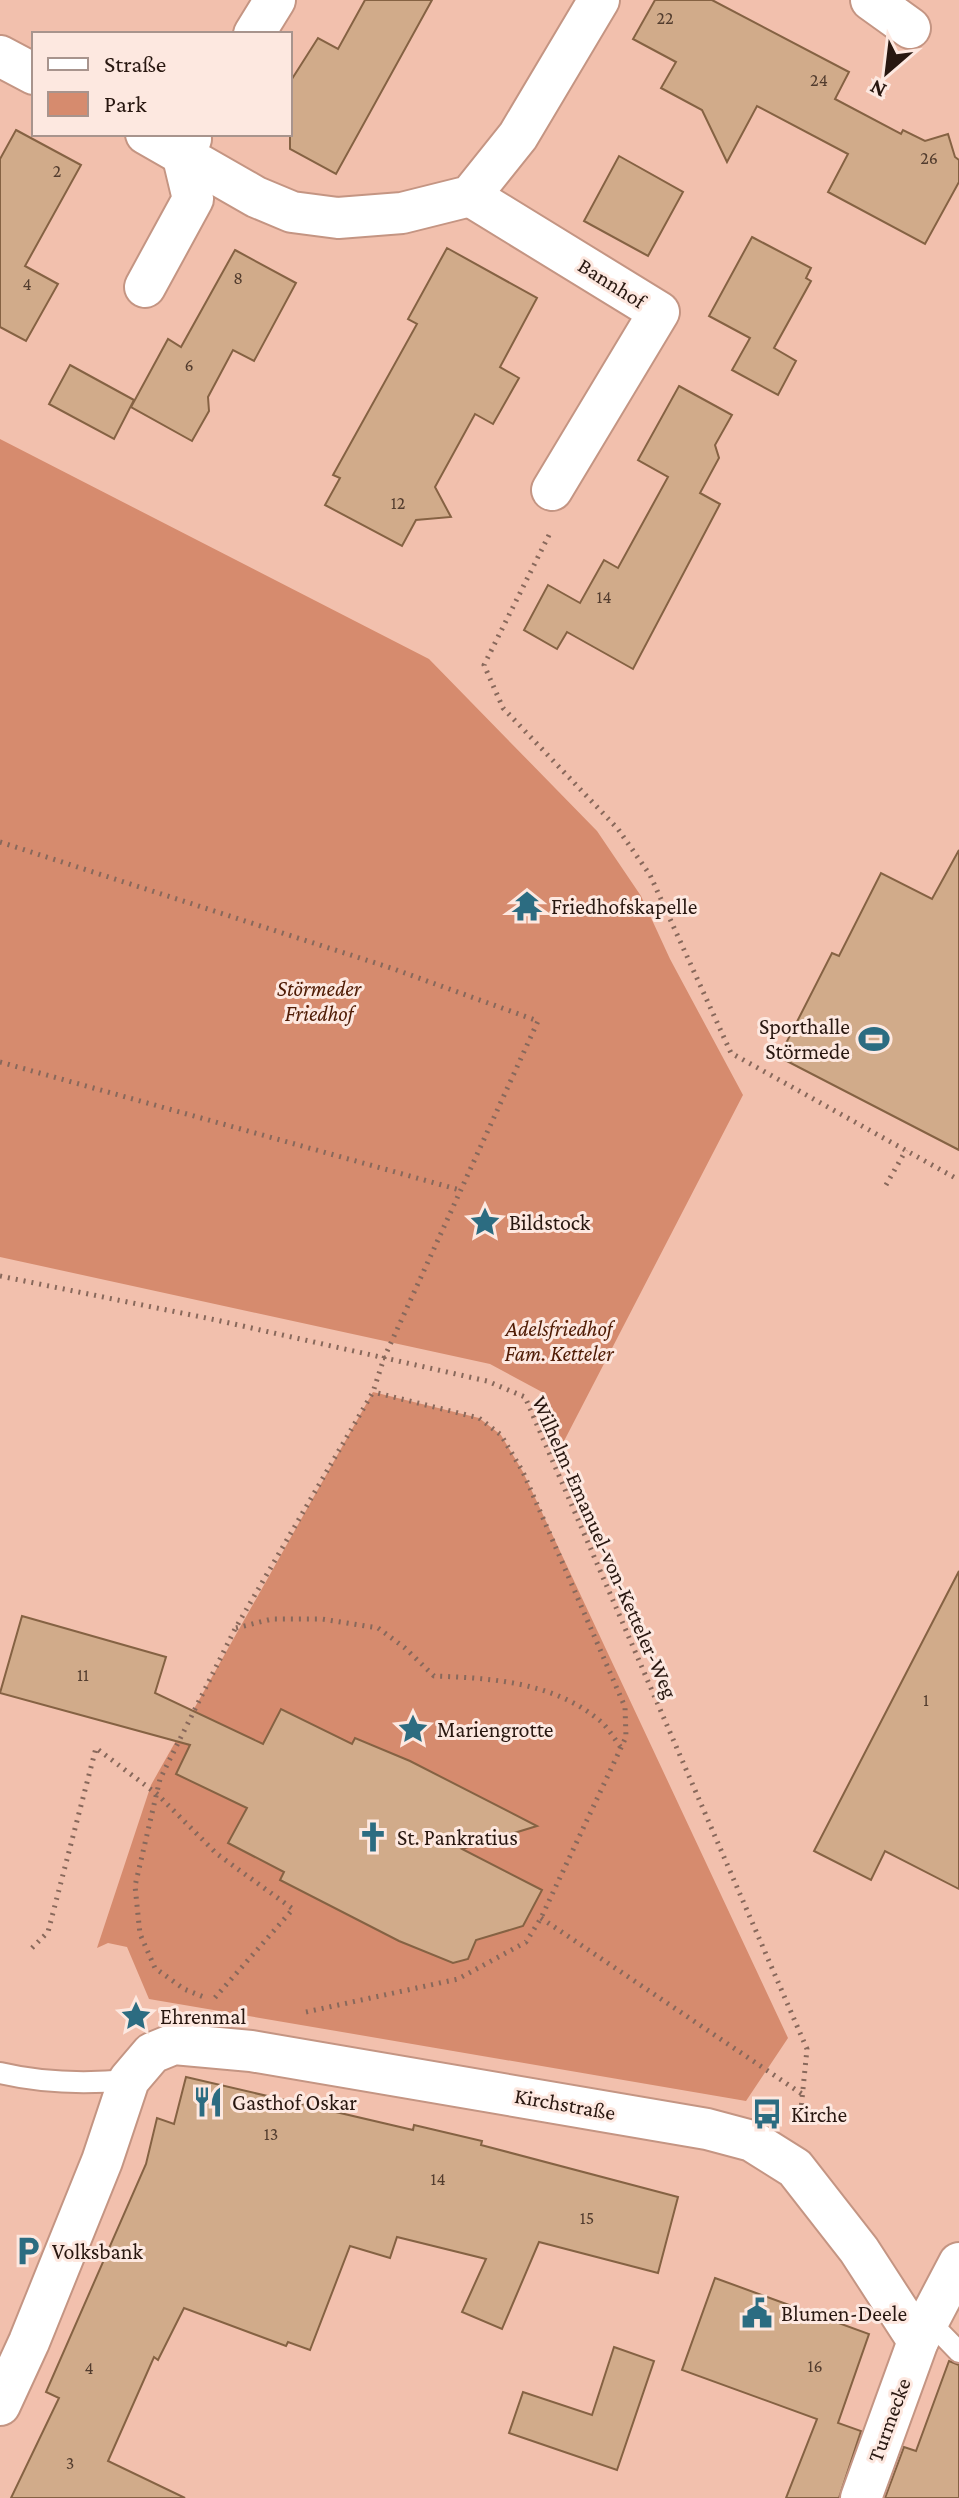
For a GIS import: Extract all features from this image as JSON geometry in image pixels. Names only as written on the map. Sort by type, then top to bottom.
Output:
[{"type":"street","points":[[255,32],[275,0]]},
{"type":"street","points":[[154,136],[188,144],[256,197],[292,212],[338,218],[402,213],[470,196],[518,136],[599,0]]},
{"type":"street","points":[[871,0],[910,28]]},
{"type":"street","points":[[0,56],[32,73]]},
{"type":"street","points":[[145,287],[193,199],[188,144]]},
{"type":"street","name":"Bannhof","points":[[470,196],[659,312],[552,490]]},
{"type":"street","name":"Kirchstraße","points":[[0,2405],[29,2342],[102,2161],[129,2080],[152,2053],[174,2044],[267,2054],[707,2129],[752,2141],[795,2168],[923,2331]]},
{"type":"street","name":"Turmecke","points":[[861,2498],[923,2331],[959,2263]]},
{"type":"lane","points":[[0,2073],[24,2079],[93,2083],[129,2080]]},
{"type":"lane","points":[[923,2331],[959,2352]]},
{"type":"path","points":[[552,490],[559,513],[484,665],[503,708],[618,829],[650,875],[731,1053],[959,1180]]},
{"type":"path","points":[[0,842],[391,968],[538,1021],[384,1358],[373,1392],[235,1629],[160,1779],[135,1886],[140,1934],[155,1968],[184,1989],[228,2004]]},
{"type":"path","points":[[0,1062],[460,1190]]},
{"type":"path","points":[[886,1185],[906,1150]]},
{"type":"path","name":"Wilhelm-Emanuel-von-Ketteler-Weg","points":[[0,1276],[216,1320],[487,1381],[525,1397],[807,2049],[795,2168]]},
{"type":"path","points":[[304,2012],[458,1979],[526,1942],[541,1918],[626,1737],[625,1707],[523,1472],[501,1435],[479,1418],[373,1392]]},
{"type":"path","points":[[235,1629],[272,1619],[322,1619],[378,1628],[434,1676],[495,1678],[558,1695],[600,1721],[622,1749]]},
{"type":"path","points":[[32,1948],[48,1932],[96,1748],[157,1794],[217,1854],[293,1909],[206,2008],[198,2045]]},
{"type":"path","points":[[541,1918],[802,2094]]},
{"type":"green space","name":"Störmeder Friedhof","points":[[0,439],[429,659],[597,831],[641,896],[670,959],[743,1095],[563,1443],[542,1392],[490,1364],[0,1257]]},
{"type":"green space","points":[[373,1392],[479,1418],[501,1435],[523,1472],[788,2038],[746,2101],[149,1999],[127,1947],[108,1943],[97,1948],[151,1785]]},
{"type":"building","points":[[365,0],[432,0],[336,174],[290,149],[290,136],[292,79],[318,38],[338,49]]},
{"type":"building","points":[[655,0],[712,0],[849,72],[835,99],[901,134],[903,130],[925,141],[948,134],[955,157],[959,160],[959,182],[925,244],[828,192],[848,154],[757,106],[727,162],[702,110],[661,88],[676,62],[633,39]]},
{"type":"building","points":[[16,130],[81,165],[25,266],[58,284],[26,341],[0,327],[0,159]]},
{"type":"building","points":[[619,156],[683,192],[648,256],[584,221]]},
{"type":"building","points":[[752,237],[811,268],[806,278],[811,281],[774,348],[796,361],[778,395],[732,370],[750,338],[709,316]]},
{"type":"building","points":[[447,248],[537,298],[500,367],[519,378],[493,424],[475,414],[435,487],[451,517],[416,520],[402,546],[325,505],[340,478],[333,475],[417,324],[408,319]]},
{"type":"building","points":[[235,250],[296,283],[254,361],[233,350],[208,397],[209,411],[192,441],[131,407],[168,339],[181,347]]},
{"type":"building","points":[[70,365],[134,400],[114,439],[49,404]]},
{"type":"building","points":[[679,386],[732,415],[715,445],[719,458],[700,493],[720,504],[633,669],[567,632],[557,649],[524,630],[548,585],[580,603],[604,560],[618,568],[668,477],[638,460]]},
{"type":"building","name":"Sporthalle Störmede","points":[[959,850],[959,1150],[779,1057],[832,953],[839,956],[881,873],[932,899]]},
{"type":"building","points":[[959,1571],[959,1889],[885,1851],[871,1880],[814,1851]]},
{"type":"building","name":"St. Pankratius","points":[[22,1616],[166,1657],[155,1693],[263,1744],[281,1709],[352,1744],[355,1738],[410,1761],[537,1826],[462,1849],[542,1890],[523,1926],[476,1940],[468,1959],[453,1963],[399,1941],[280,1880],[284,1872],[228,1843],[247,1808],[176,1774],[190,1745],[0,1693]]},
{"type":"building","points":[[186,2077],[413,2130],[414,2125],[482,2141],[481,2145],[678,2197],[658,2273],[539,2242],[502,2329],[462,2312],[486,2259],[397,2237],[390,2258],[350,2246],[310,2350],[288,2342],[286,2346],[184,2308],[158,2360],[154,2357],[108,2461],[185,2498],[11,2498],[59,2398],[46,2392],[146,2164],[157,2118],[174,2124]]},
{"type":"building","points":[[715,2278],[869,2334],[838,2423],[861,2431],[839,2498],[786,2498],[817,2419],[682,2370]]},
{"type":"building","points":[[614,2347],[654,2361],[617,2470],[509,2433],[523,2392],[592,2415]]},
{"type":"building","points":[[949,2361],[959,2365],[959,2498],[885,2498],[904,2447],[916,2451]]},
{"type":"place","name":"Friedhofskapelle","points":[[527,906]]},
{"type":"place","name":"Sporthalle Störmede","points":[[874,1039]]},
{"type":"place","name":"Bildstock","points":[[485,1222]]},
{"type":"place","name":"Mariengrotte","points":[[413,1729]]},
{"type":"place","name":"St. Pankratius","points":[[373,1837]]},
{"type":"place","name":"Ehrenmal","points":[[136,2016]]},
{"type":"place","name":"Gasthof Oskar","points":[[208,2102]]},
{"type":"place","name":"Kirche","points":[[767,2114]]},
{"type":"place","name":"Volksbank","points":[[28,2251]]},
{"type":"place","name":"Blumen-Deele","points":[[757,2313]]},
{"type":"park label","name":"Adelsfriedhof Fam. Ketteler","points":[[559,1340]]}]
